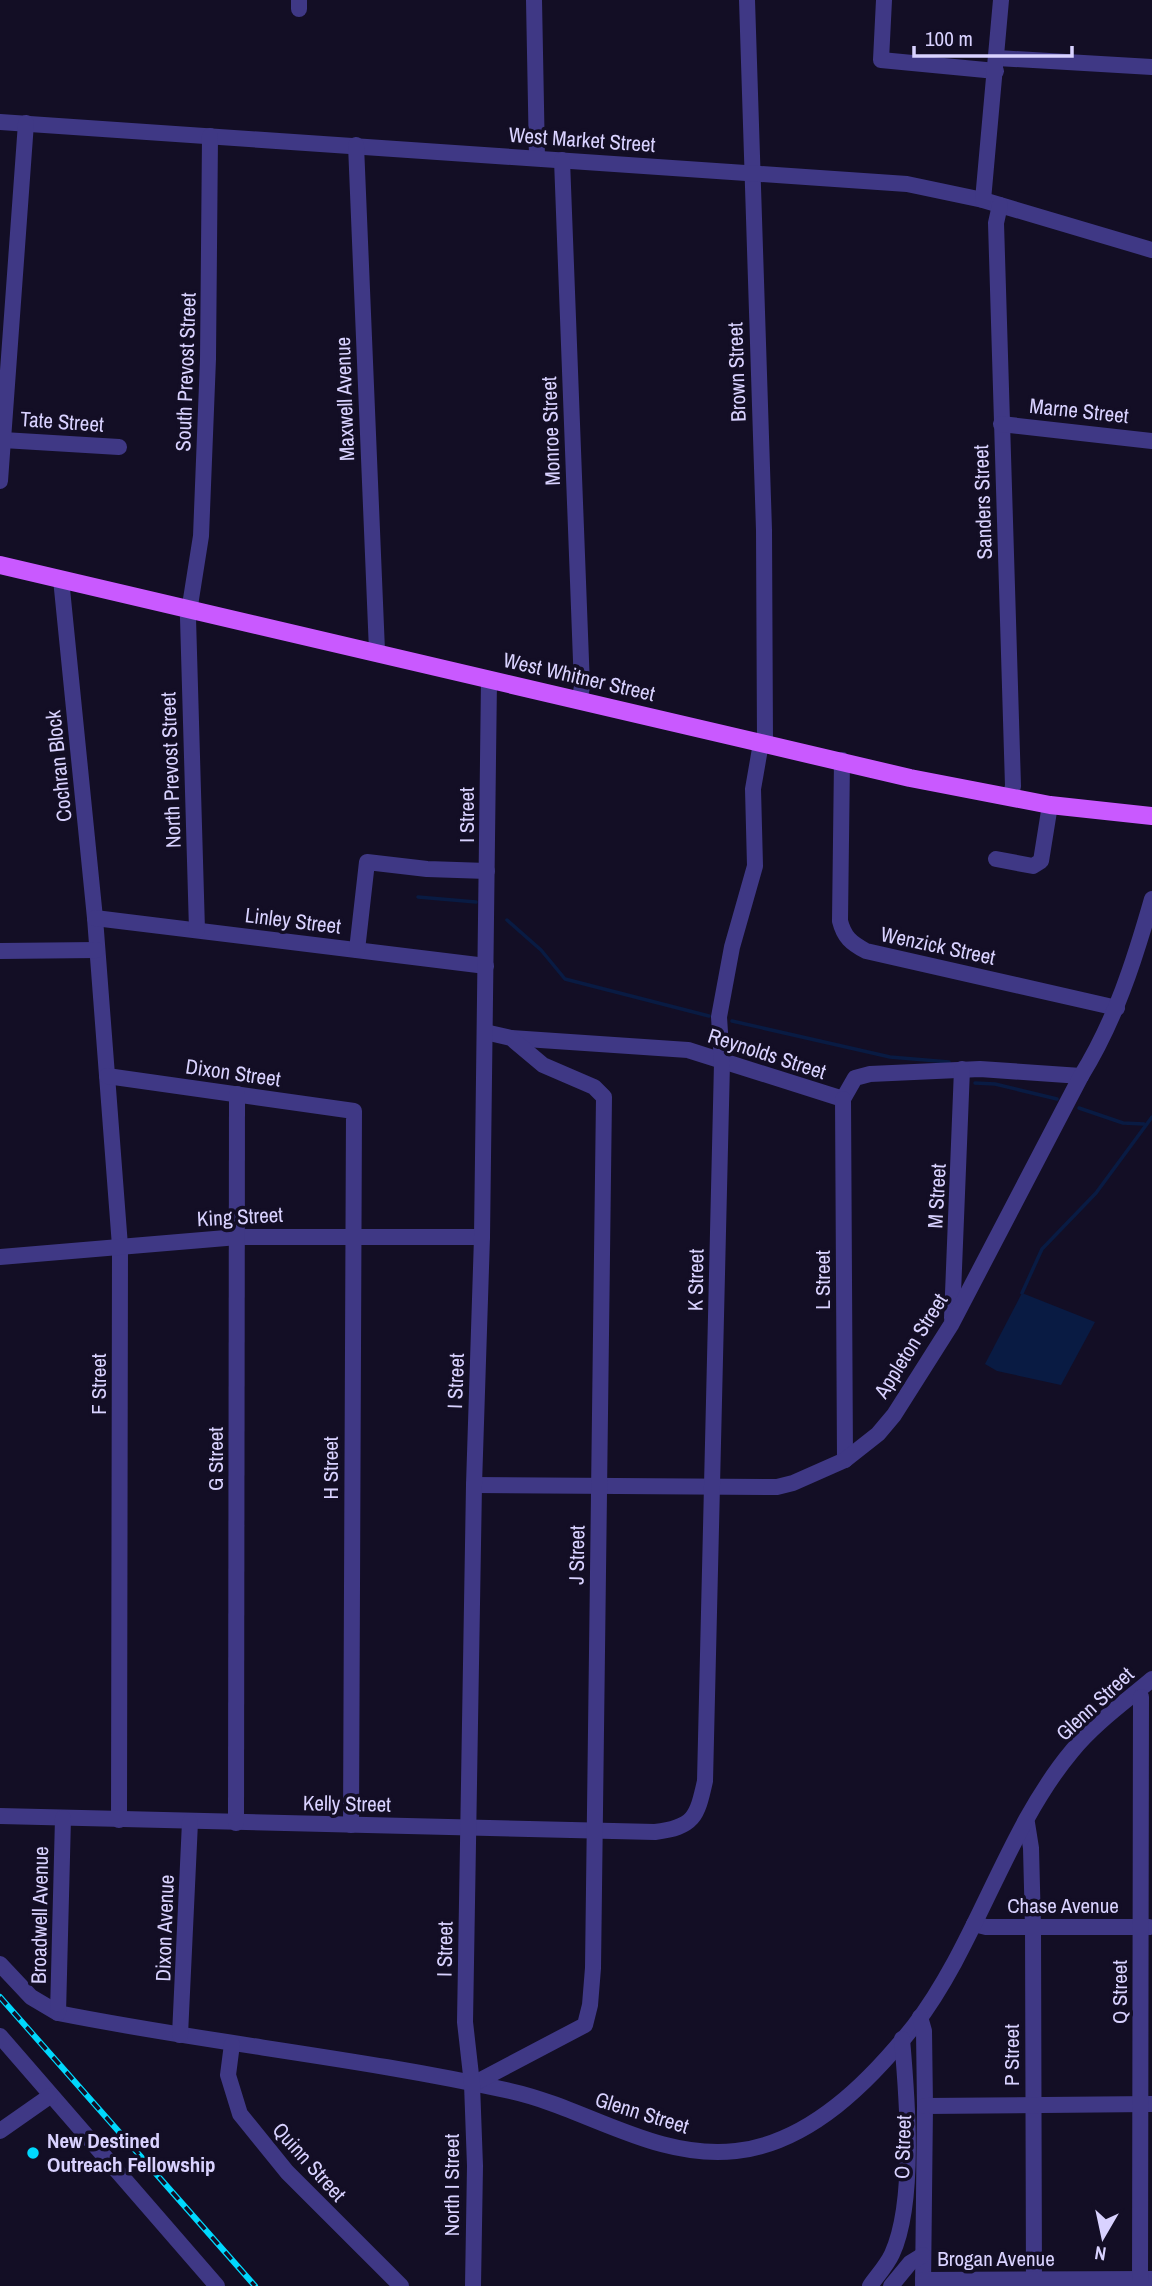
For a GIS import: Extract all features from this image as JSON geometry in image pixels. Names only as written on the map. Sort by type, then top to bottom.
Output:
[{"type":"main road","name":"West Whitner Street","points":[[0,565],[377,650],[489,680],[842,760],[910,778],[1051,805],[1152,816]]},
{"type":"street","points":[[534,0],[537,158]]},
{"type":"street","name":"Brown Street","points":[[747,0],[764,530],[763,743]]},
{"type":"street","points":[[884,0],[881,60],[1152,67]]},
{"type":"street","points":[[983,200],[1001,0]]},
{"type":"street","name":"West Market Street","points":[[0,122],[907,184],[983,200],[1152,250]]},
{"type":"street","points":[[0,481],[26,123]]},
{"type":"street","name":"South Prevost Street","points":[[190,608],[201,536],[208,359],[211,136]]},
{"type":"street","name":"Maxwell Avenue","points":[[356,145],[377,650]]},
{"type":"street","name":"Monroe Street","points":[[562,160],[582,687],[579,700]]},
{"type":"street","name":"Sanders Street","points":[[1000,205],[996,223],[1013,786],[1010,798]]},
{"type":"street","name":"Marne Street","points":[[1001,424],[1152,441]]},
{"type":"street","name":"Tate Street","points":[[3,440],[119,447]]},
{"type":"street","name":"Cochran Block","points":[[61,579],[97,950]]},
{"type":"street","name":"North Prevost Street","points":[[190,608],[189,687],[197,930]]},
{"type":"street","name":"I Street","points":[[472,2084],[465,2022],[474,1485],[482,1237],[489,680]]},
{"type":"street","name":"K Street","points":[[691,1822],[700,1803],[705,1781],[722,1063],[719,1041],[721,1005],[732,947],[755,866],[753,789],[763,743]]},
{"type":"street","name":"Wenzick Street","points":[[842,760],[840,921],[851,943],[866,951],[1116,1008]]},
{"type":"street","points":[[996,859],[1033,866],[1041,861],[1051,805]]},
{"type":"street","points":[[356,950],[367,862],[427,869],[487,871]]},
{"type":"street","name":"Appleton Street","points":[[474,1485],[777,1487],[793,1483],[845,1460],[878,1434],[894,1415],[951,1325],[1081,1076],[1104,1039],[1152,899]]},
{"type":"street","name":"Linley Street","points":[[95,918],[486,966]]},
{"type":"street","points":[[0,951],[97,950]]},
{"type":"street","name":"F Street","points":[[97,950],[120,1246],[119,1819]]},
{"type":"street","name":"J Street","points":[[472,2084],[584,2025],[590,2005],[593,1968],[595,1830],[604,1097],[594,1087],[543,1065],[511,1038],[485,1032]]},
{"type":"street","name":"Reynolds Street","points":[[511,1038],[688,1050],[722,1063],[843,1099],[855,1079],[870,1074],[962,1069],[1081,1076]]},
{"type":"street","name":"M Street","points":[[951,1325],[962,1069]]},
{"type":"street","name":"Dixon Street","points":[[107,1076],[354,1111]]},
{"type":"street","name":"G Street","points":[[236,1823],[237,1094]]},
{"type":"street","name":"L Street","points":[[843,1099],[845,1460]]},
{"type":"street","name":"H Street","points":[[351,1825],[354,1111]]},
{"type":"street","name":"King Street","points":[[0,1257],[238,1237],[482,1237]]},
{"type":"street","name":"Glenn Street","points":[[0,1964],[31,1997],[58,2013],[514,2092],[654,2143],[684,2150],[740,2151],[765,2145],[824,2116],[858,2086],[902,2039],[920,2017],[974,1924],[1027,1823],[1072,1751],[1141,1697],[1152,1679]]},
{"type":"street","name":"Q Street","points":[[1141,1697],[1147,1927],[1144,2281]]},
{"type":"street","name":"Kelly Street","points":[[0,1816],[655,1832],[683,1828],[691,1822]]},
{"type":"street","name":"Broadwell Avenue","points":[[58,2013],[63,1818]]},
{"type":"street","name":"Dixon Avenue","points":[[180,2035],[190,1822]]},
{"type":"street","name":"P Street","points":[[1027,1823],[1031,1848],[1034,1927],[1034,2283]]},
{"type":"street","name":"Chase Avenue","points":[[974,1924],[1147,1927]]},
{"type":"street","name":"O Street","points":[[920,2017],[925,2106],[923,2283]]},
{"type":"street","points":[[0,2036],[217,2286]]},
{"type":"street","points":[[870,2286],[892,2254],[902,2211],[909,2142],[902,2039]]},
{"type":"street","name":"Quinn Street","points":[[232,2044],[228,2076],[240,2115],[287,2172],[401,2286]]},
{"type":"street","name":"North I Street","points":[[472,2084],[473,2286]]},
{"type":"street","points":[[0,2131],[50,2096]]},
{"type":"street","points":[[925,2106],[1145,2104]]},
{"type":"street","points":[[891,2286],[910,2263],[923,2255]]},
{"type":"street","name":"Brogan Avenue","points":[[923,2283],[1144,2281]]},
{"type":"water","points":[[1022,1293],[1095,1322],[1061,1385],[997,1371],[985,1364]]},
{"type":"waterway","points":[[418,897],[476,902]]},
{"type":"waterway","points":[[507,920],[541,950],[565,979],[709,1016]]},
{"type":"waterway","points":[[732,1021],[890,1057],[949,1062]]},
{"type":"waterway","points":[[975,1083],[995,1084],[1057,1099]]},
{"type":"waterway","points":[[1079,1108],[1123,1123],[1144,1124]]},
{"type":"waterway","points":[[1022,1293],[1042,1249],[1096,1193],[1152,1117]]},
{"type":"railway","points":[[0,1997],[255,2286]]},
{"type":"place","name":"New Destined Outreach Fellowship","points":[[33,2153]]}]
